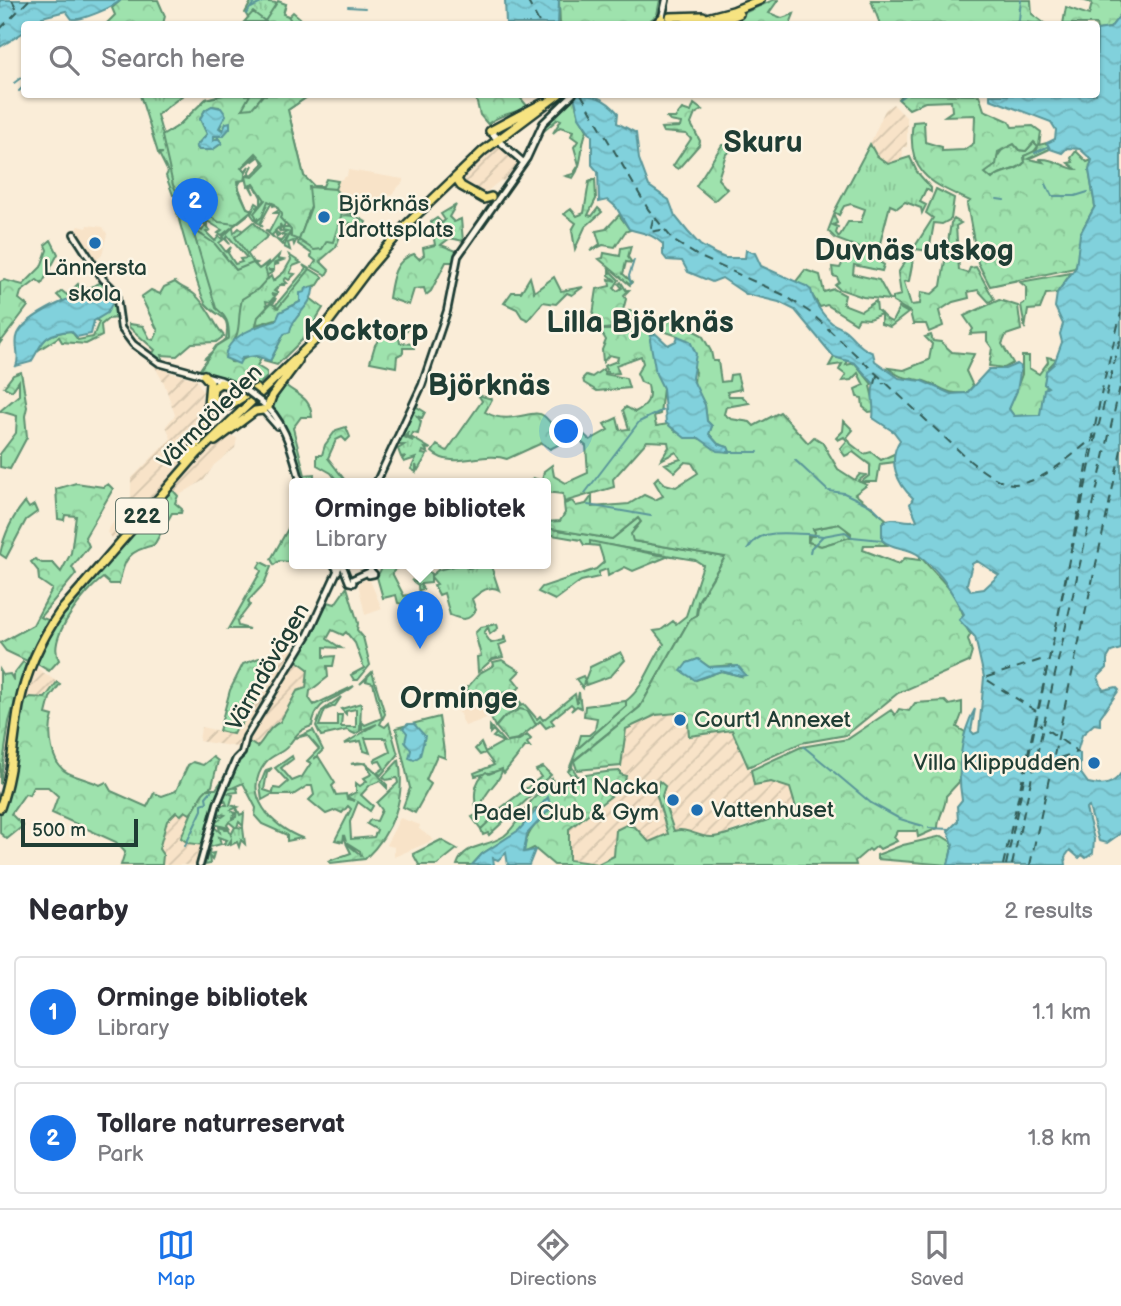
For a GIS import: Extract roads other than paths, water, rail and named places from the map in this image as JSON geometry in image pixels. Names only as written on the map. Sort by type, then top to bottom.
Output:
[{"type":"highway","points":[[714,20],[745,9],[760,0]]},
{"type":"highway","points":[[664,21],[714,20],[767,0]]},
{"type":"highway","name":"222","points":[[539,109],[552,98]]},
{"type":"highway","points":[[492,132],[539,109]]},
{"type":"highway","name":"Värmdöleden","points":[[0,808],[9,778],[22,693],[43,639],[72,597],[185,464],[315,340],[388,245],[475,158],[539,109]]},
{"type":"highway","name":"Värmdöleden","points":[[0,798],[20,689],[44,629],[68,597],[185,464],[313,335],[376,254],[416,211],[479,150],[539,109]]},
{"type":"highway","points":[[475,158],[459,175],[458,183],[482,199],[494,197]]},
{"type":"highway","points":[[185,464],[255,411],[266,409],[272,396],[315,340]]},
{"type":"highway","points":[[185,464],[206,429],[210,390],[209,381],[204,375]]},
{"type":"highway","points":[[215,377],[210,390],[214,400],[226,406],[267,380]]},
{"type":"highway","points":[[210,390],[220,383],[230,384]]},
{"type":"main road","points":[[664,21],[667,0]]},
{"type":"main road","points":[[378,478],[422,385],[447,311],[457,260],[494,197],[525,162],[547,118],[569,98]]},
{"type":"main road","points":[[501,141],[525,162]]},
{"type":"main road","points":[[74,234],[103,279],[116,292],[125,335],[150,358],[171,368],[215,377],[242,389]]},
{"type":"main road","points":[[171,368],[215,377],[242,389],[258,402],[266,409],[286,444],[298,478]]},
{"type":"main road","name":"Värmdövägen","points":[[200,865],[217,804],[240,752],[308,635],[339,569]]},
{"type":"main road","points":[[343,569],[352,579],[370,573],[369,569]]},
{"type":"water","points":[[0,0],[121,0],[105,10],[82,18],[72,19],[66,11],[42,17],[42,21],[21,21],[21,34],[0,47]]},
{"type":"water","points":[[505,0],[559,0],[558,21],[506,21]]},
{"type":"water","points":[[1121,14],[1121,649],[1111,652],[1107,659],[1107,668],[1098,677],[1103,690],[1116,687],[1119,690],[1100,717],[1100,725],[1094,724],[1082,735],[1077,752],[1080,753],[1080,772],[1088,783],[1108,784],[1121,773],[1121,833],[1107,843],[1099,841],[1089,807],[1086,809],[1094,839],[1093,853],[1086,858],[1082,855],[1079,858],[1070,850],[1065,857],[1066,865],[948,865],[953,844],[948,831],[958,821],[957,806],[962,800],[960,765],[963,741],[975,709],[971,731],[974,734],[979,732],[984,677],[975,637],[959,620],[964,614],[945,582],[917,554],[882,540],[882,523],[886,520],[917,520],[910,504],[913,498],[898,479],[894,463],[900,440],[894,432],[873,418],[874,384],[855,363],[834,357],[795,310],[779,302],[746,294],[722,278],[712,282],[688,272],[682,261],[667,260],[663,255],[663,244],[659,240],[629,229],[616,207],[608,200],[599,202],[598,172],[592,165],[592,136],[579,117],[575,98],[603,100],[618,113],[617,123],[636,133],[639,159],[649,186],[669,200],[675,216],[700,245],[725,258],[745,258],[746,250],[755,253],[761,266],[806,286],[829,320],[873,353],[875,361],[899,378],[922,381],[951,394],[967,393],[989,369],[1005,369],[1017,364],[1021,367],[1017,391],[1009,409],[1014,416],[1040,415],[1044,389],[1048,387],[1044,384],[1046,371],[1054,364],[1062,342],[1060,334],[1063,324],[1055,307],[1057,293],[1076,267],[1080,234],[1095,206],[1089,170],[1092,160],[1080,149],[1067,148],[1062,153],[1050,149],[1047,143],[1055,139],[1056,130],[1051,122],[990,98],[1100,98],[1100,30],[1110,28]],"holes":[[[977,561],[999,575],[984,589],[971,591],[967,584],[972,564]]]},
{"type":"water","points":[[212,106],[221,108],[226,115],[219,128],[223,131],[226,123],[230,122],[230,128],[223,136],[214,136],[213,141],[218,138],[222,143],[212,150],[199,150],[196,146],[207,134],[200,119],[205,110]]},
{"type":"water","points":[[313,287],[310,299],[294,321],[290,332],[284,334],[270,361],[256,356],[242,358],[239,364],[225,358],[227,350],[237,338],[276,321],[280,312],[300,302],[300,293]]},
{"type":"water","points":[[98,289],[109,294],[112,304],[107,313],[94,321],[91,334],[77,337],[71,331],[54,334],[44,340],[31,362],[16,366],[17,338],[23,326],[54,306]]},
{"type":"water","points":[[656,334],[668,345],[676,341],[678,336],[690,341],[696,354],[692,378],[705,405],[707,421],[712,426],[709,434],[718,444],[728,447],[730,452],[717,451],[699,438],[685,438],[666,423],[663,388],[656,374],[650,340],[651,335]]},
{"type":"water","points":[[698,659],[709,667],[738,666],[746,675],[721,671],[695,680],[681,671],[687,663]]},
{"type":"water","points":[[414,724],[425,736],[420,756],[414,760],[409,758],[411,750],[405,742],[407,733],[403,728]]},
{"type":"water","points":[[548,797],[551,808],[527,834],[524,852],[535,850],[529,865],[508,865],[506,853],[498,860],[493,858],[494,865],[472,865],[482,854],[519,830]]},
{"type":"waterway","points":[[246,14],[256,0]]},
{"type":"waterway","points":[[251,8],[267,0]]},
{"type":"waterway","points":[[1019,20],[1021,0]]},
{"type":"waterway","points":[[348,7],[365,8]]},
{"type":"waterway","points":[[14,83],[21,78]]},
{"type":"waterway","points":[[1035,153],[1047,147]]},
{"type":"waterway","points":[[1046,184],[1052,196],[1075,196],[1088,192]]},
{"type":"waterway","points":[[997,199],[1004,200]]},
{"type":"waterway","points":[[631,284],[629,276],[634,260]]},
{"type":"waterway","points":[[585,493],[639,422],[663,410]]},
{"type":"waterway","points":[[730,452],[758,452]]},
{"type":"waterway","points":[[795,460],[827,490]]},
{"type":"waterway","points":[[829,491],[844,493]]},
{"type":"waterway","points":[[844,493],[873,507],[882,516]]},
{"type":"waterway","points":[[588,505],[651,516]]},
{"type":"waterway","points":[[812,547],[823,536],[845,532],[851,536]]},
{"type":"waterway","points":[[748,549],[753,542],[766,535],[807,534]]},
{"type":"waterway","points":[[808,534],[823,536]]},
{"type":"waterway","points":[[852,537],[882,540]]},
{"type":"waterway","points":[[810,553],[811,548]]},
{"type":"waterway","points":[[804,747],[832,770]]},
{"type":"waterway","points":[[834,772],[871,803],[900,819],[923,826]]},
{"type":"waterway","points":[[185,846],[202,810],[202,804],[207,802],[206,797],[211,791]]},
{"type":"waterway","points":[[929,828],[950,829]]},
{"type":"place","name":"Björknäs Idrottsplats","points":[[324,217]]},
{"type":"place","name":"Tollare naturreservat","points":[[195,236]]},
{"type":"place","name":"Lännersta skola","points":[[95,243]]},
{"type":"place","name":"Orminge bibliotek","points":[[420,649]]},
{"type":"place","name":"Court1 Annexet","points":[[680,720]]},
{"type":"place","name":"Villa Klippudden","points":[[1094,763]]},
{"type":"place","name":"Court1 Nacka Padel Club & Gym","points":[[673,800]]},
{"type":"place","name":"Vattenhuset","points":[[697,810]]},
{"type":"district","name":"Skuru","points":[[763,143]]},
{"type":"district","name":"Duvnäs utskog","points":[[914,251]]},
{"type":"district","name":"Lilla Björknäs","points":[[640,323]]},
{"type":"district","name":"Kocktorp","points":[[366,331]]},
{"type":"district","name":"Björknäs","points":[[489,386]]},
{"type":"district","name":"Orminge","points":[[459,699]]}]
